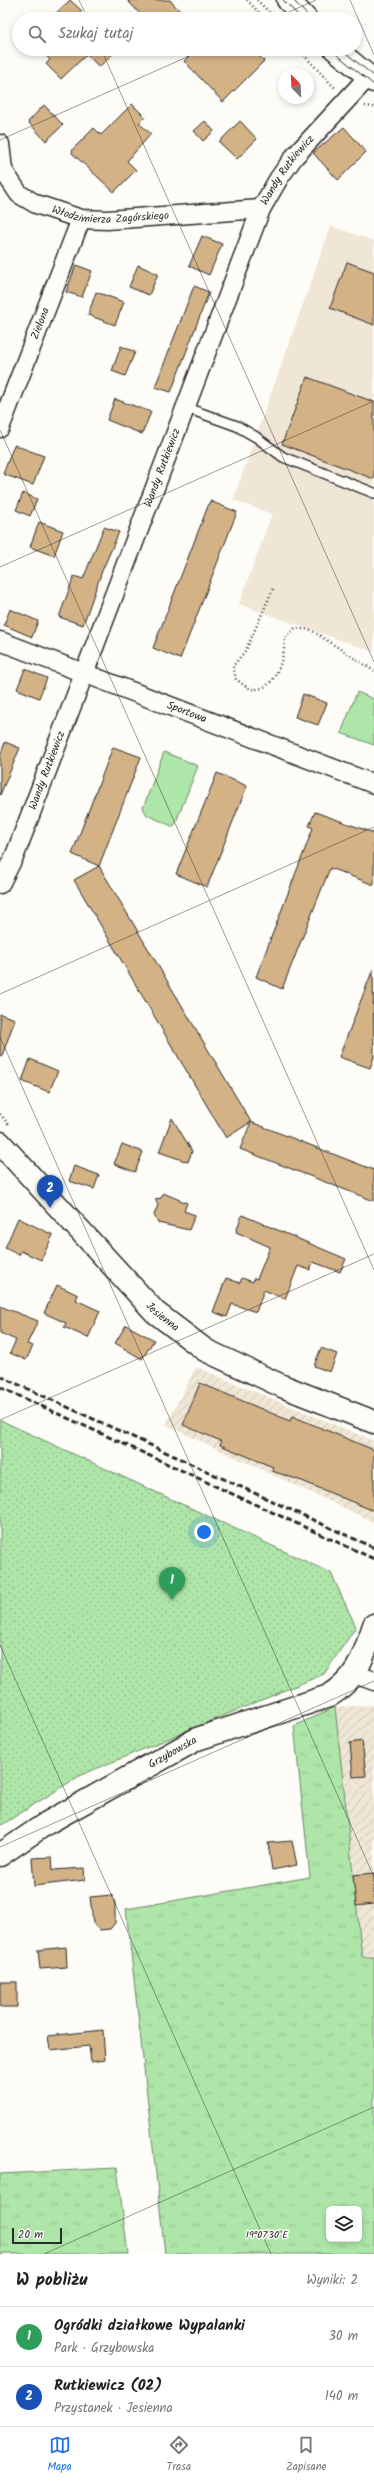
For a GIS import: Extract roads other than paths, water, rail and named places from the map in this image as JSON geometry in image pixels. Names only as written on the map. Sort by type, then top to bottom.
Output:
[{"type":"street","points":[[288,0],[299,12]]},
{"type":"street","points":[[343,56],[371,79]]},
{"type":"street","name":"Wandy Rutkiewicz","points":[[0,884],[15,855],[83,673],[261,209],[279,178],[294,157],[371,79]]},
{"type":"street","name":"Włodzimierza Zagórskiego","points":[[0,144],[3,170],[19,194],[36,204],[81,219],[107,220],[261,209]]},
{"type":"street","name":"Zielona","points":[[0,428],[81,219]]},
{"type":"street","name":"Sportowa","points":[[0,641],[374,784]]},
{"type":"street","name":"Jesienna","points":[[6,1136],[155,1312],[205,1350],[282,1386],[374,1422]]},
{"type":"street","name":"Grzybowska","points":[[0,1855],[47,1823],[197,1739],[329,1696],[364,1677],[374,1625]]},
{"type":"lane","points":[[184,408],[237,426],[256,437],[283,457],[374,493]]},
{"type":"tram line","points":[[283,0],[295,12]]},
{"type":"tram line","points":[[293,0],[304,12]]},
{"type":"tram line","points":[[339,56],[374,85]]},
{"type":"tram line","points":[[350,56],[374,76]]},
{"type":"railway","points":[[0,1376],[374,1548]]},
{"type":"railway","points":[[0,1387],[374,1559]]},
{"type":"place","name":"Rutkiewicz (02)","points":[[50,1208]]},
{"type":"place","name":"Ogródki działkowe Wypalanki","points":[[172,1600]]}]
